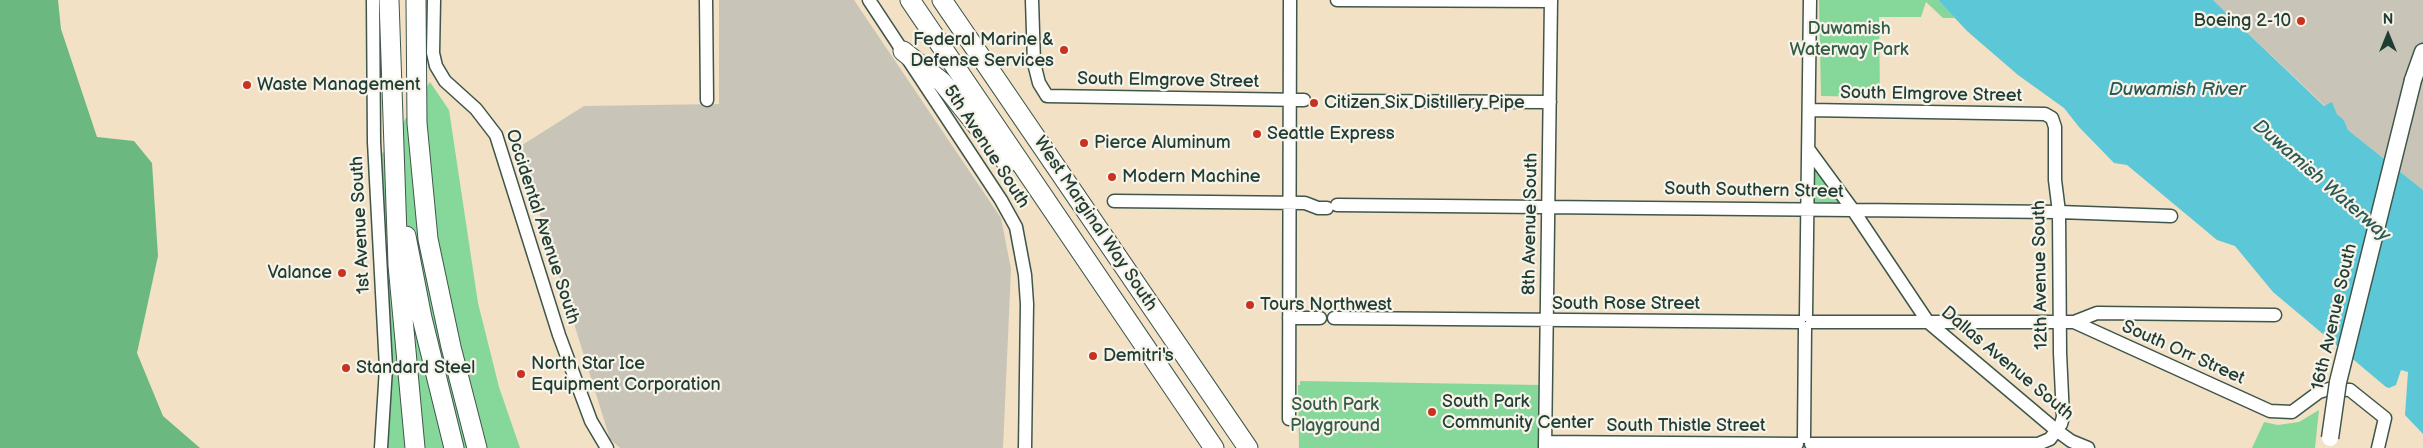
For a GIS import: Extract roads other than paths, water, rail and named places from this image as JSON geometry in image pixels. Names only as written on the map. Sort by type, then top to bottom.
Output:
[{"type":"highway","points":[[390,0],[391,106],[398,265],[415,448]]},
{"type":"highway","points":[[416,0],[417,122],[428,239],[450,347],[477,448]]},
{"type":"highway","name":"West Marginal Way South","points":[[910,0],[1214,448]]},
{"type":"highway","name":"West Marginal Way South","points":[[942,0],[1250,448]]},
{"type":"highway","points":[[902,51],[942,82],[1118,305]]},
{"type":"highway","points":[[391,106],[403,220],[422,318],[454,448]]},
{"type":"main road","name":"16th Avenue South","points":[[2329,443],[2338,382],[2413,80],[2423,52]]},
{"type":"street","name":"1st Avenue South","points":[[373,0],[374,142],[386,368],[381,448]]},
{"type":"street","name":"Occidental Avenue South","points":[[434,0],[433,53],[436,66],[445,81],[476,109],[496,135],[559,336],[591,421],[607,448]]},
{"type":"street","points":[[706,0],[706,100]]},
{"type":"street","name":"5th Avenue South","points":[[870,0],[1001,200],[1019,236],[1027,304],[1025,448]]},
{"type":"street","name":"South Elmgrove Street","points":[[1032,0],[1034,63],[1042,92],[1056,98],[1304,100]]},
{"type":"street","points":[[1289,420],[1290,0]]},
{"type":"street","points":[[1337,0],[1551,0]]},
{"type":"street","name":"8th Avenue South","points":[[1545,445],[1551,0]]},
{"type":"street","points":[[1804,444],[1810,0]]},
{"type":"street","points":[[1346,100],[1550,102]]},
{"type":"street","name":"South Elmgrove Street","points":[[1809,110],[2045,114],[2052,118]]},
{"type":"street","name":"12th Avenue South","points":[[2052,118],[2055,127],[2055,180],[2060,212],[2063,417],[2056,430]]},
{"type":"street","name":"Dallas Avenue South","points":[[1809,150],[1854,210],[1928,322],[2056,430],[2071,445],[2088,448]]},
{"type":"street","name":"South Southern Street","points":[[1114,201],[1289,203],[1332,206],[1549,206],[2060,212],[2171,216]]},
{"type":"street","points":[[2074,322],[2098,313],[2275,314]]},
{"type":"street","points":[[1289,318],[1320,318]]},
{"type":"street","name":"South Rose Street","points":[[1334,318],[1547,321],[2061,322]]},
{"type":"street","name":"South Orr Street","points":[[2061,322],[2074,322],[2270,411],[2292,412],[2319,392],[2329,389],[2350,390],[2385,418],[2378,448]]},
{"type":"street","name":"South Thistle Street","points":[[1545,445],[2038,444],[2050,439],[2056,430]]},
{"type":"water","name":"Duwamish River","points":[[1938,0],[2213,0],[2324,106],[2332,102],[2337,114],[2344,120],[2348,130],[2423,190],[2423,434],[2405,415],[2408,372],[2401,370],[2396,385],[2389,388],[2386,387],[2273,292],[2235,246],[2217,240],[2127,165],[2114,163],[2079,127],[2064,108],[2018,75],[1967,31]]},
{"type":"place","name":"Boeing 2-10","points":[[2301,21]]},
{"type":"place","name":"Federal Marine & Defense Services","points":[[1064,50]]},
{"type":"place","name":"Waste Management","points":[[247,85]]},
{"type":"place","name":"Citizen Six Distillery Pipe","points":[[1314,103]]},
{"type":"place","name":"Seattle Express","points":[[1257,134]]},
{"type":"place","name":"Pierce Aluminum","points":[[1084,143]]},
{"type":"place","name":"Modern Machine","points":[[1112,177]]},
{"type":"place","name":"Valance","points":[[342,273]]},
{"type":"place","name":"Tours Northwest","points":[[1250,305]]},
{"type":"place","name":"Demitri's","points":[[1093,356]]},
{"type":"place","name":"Standard Steel","points":[[346,368]]},
{"type":"place","name":"North Star Ice Equipment Corporation","points":[[521,374]]},
{"type":"place","name":"South Park Community Center","points":[[1432,412]]},
{"type":"park label","name":"Duwamish Waterway Park","points":[[1849,39]]},
{"type":"park label","name":"South Park Playground","points":[[1335,415]]},
{"type":"water label","name":"Duwamish Waterway","points":[[2321,181]]}]
